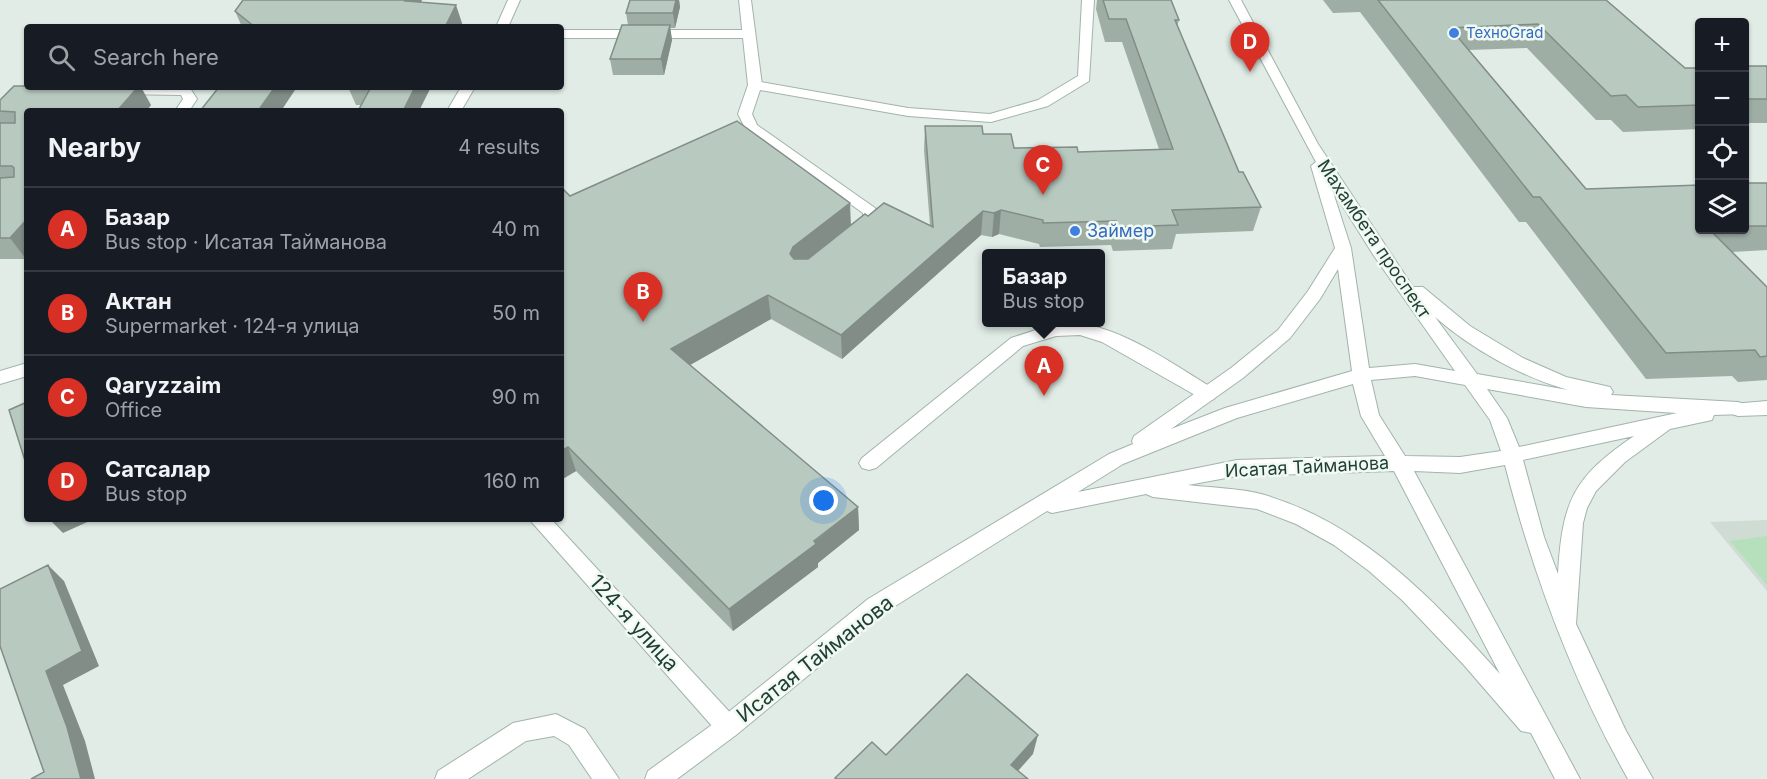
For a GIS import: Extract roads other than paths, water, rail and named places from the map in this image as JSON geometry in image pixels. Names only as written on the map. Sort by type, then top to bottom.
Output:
[{"type":"street","points":[[503,24],[514,0]]},
{"type":"street","points":[[745,0],[755,85],[746,114],[751,127],[870,211],[871,223],[845,243]]},
{"type":"street","points":[[755,85],[908,112],[991,118],[1044,103],[1084,78],[1088,0]]},
{"type":"street","points":[[1235,0],[1311,144]]},
{"type":"street","points":[[564,34],[748,34]]},
{"type":"street","points":[[106,90],[185,91],[190,99],[184,108]]},
{"type":"street","points":[[456,108],[466,90]]},
{"type":"street","name":"Махамбета проспект","points":[[1311,144],[1343,248],[1361,375],[1370,416],[1400,462],[1548,745]]},
{"type":"street","name":"Махамбета проспект","points":[[1311,144],[1380,252],[1497,418],[1512,457],[1534,537],[1567,629],[1618,739],[1641,779]]},
{"type":"street","points":[[1116,459],[1237,373],[1284,334],[1314,296],[1343,248]]},
{"type":"street","points":[[1380,252],[1431,305],[1503,356],[1555,380],[1664,415]]},
{"type":"street","points":[[869,463],[1017,342],[1047,332],[1082,328],[1112,340],[1208,393]]},
{"type":"street","points":[[0,378],[24,370]]},
{"type":"street","name":"Исатая Тайманова","points":[[657,779],[729,727],[876,606],[1116,459],[1231,413],[1361,375],[1414,370],[1664,415]]},
{"type":"street","name":"Исатая Тайманова","points":[[1039,508],[1237,468],[1400,462],[1460,465],[1512,457],[1607,434],[1664,415],[1767,408]]},
{"type":"street","points":[[1567,629],[1573,528],[1581,497],[1602,471],[1664,415]]},
{"type":"street","points":[[1136,487],[1259,501],[1303,518],[1352,545],[1394,577],[1443,627],[1548,745],[1568,779]]},
{"type":"street","name":"124-я улица","points":[[542,522],[729,727]]},
{"type":"street","points":[[447,779],[521,731],[556,725],[577,737],[607,779]]},
{"type":"place","name":"ТехноGrad","points":[[1454,33]]},
{"type":"place","name":"Сатсалар","points":[[1250,72]]},
{"type":"place","name":"Qaryzzaim","points":[[1043,195]]},
{"type":"place","name":"Займер","points":[[1075,231]]},
{"type":"place","name":"Актан","points":[[643,322]]},
{"type":"place","name":"Базар","points":[[1044,396]]}]
